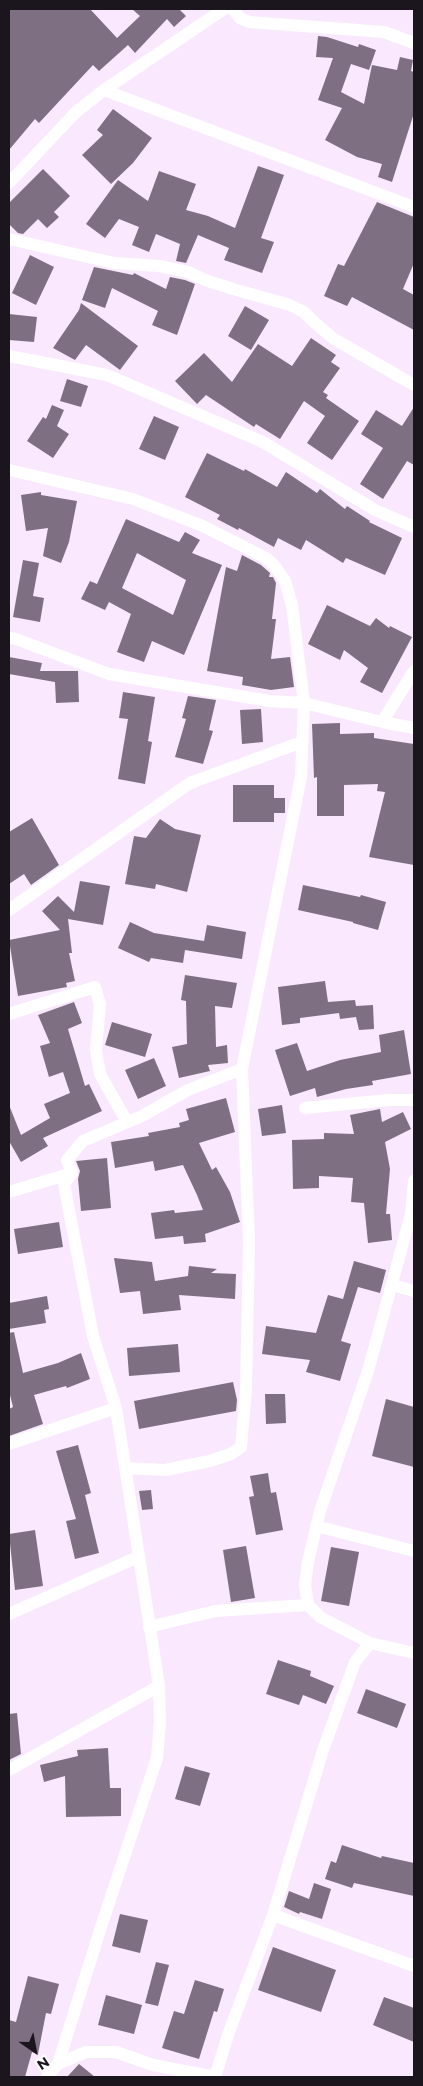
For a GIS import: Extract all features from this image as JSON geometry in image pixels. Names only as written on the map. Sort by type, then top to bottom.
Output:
[{"type":"street","points":[[9,183],[76,112],[104,90],[224,9]]},
{"type":"street","points":[[233,9],[240,18],[249,22],[384,32],[414,43]]},
{"type":"street","points":[[104,90],[414,206]]},
{"type":"street","points":[[9,239],[114,263],[159,266],[188,272],[214,283],[290,305],[304,312],[334,339],[414,385]]},
{"type":"street","points":[[9,356],[107,375],[263,442],[375,510],[414,527]]},
{"type":"street","points":[[9,470],[133,499],[203,526],[266,558],[274,565],[285,581],[292,605],[304,703],[301,777],[242,1069],[250,1241],[246,1390],[241,1447],[231,1454],[210,1461],[165,1470],[125,1468]]},
{"type":"street","points":[[9,638],[109,674],[269,701],[304,703],[414,728]]},
{"type":"street","points":[[382,722],[414,671]]},
{"type":"street","points":[[9,910],[190,783],[302,742]]},
{"type":"street","points":[[9,1014],[95,987],[100,1004],[96,1050],[100,1074],[127,1122]]},
{"type":"street","points":[[72,1172],[67,1160],[83,1141],[142,1116],[188,1090],[242,1069]]},
{"type":"street","points":[[305,1108],[389,1100],[414,1100]]},
{"type":"street","points":[[9,1192],[72,1172]]},
{"type":"street","points":[[48,2077],[58,2064],[157,1758],[160,1722],[159,1686],[116,1408],[93,1336],[64,1184],[72,1172]]},
{"type":"street","points":[[414,1181],[412,1214],[368,1371],[316,1526],[305,1586],[308,1605],[320,1617],[370,1643],[414,1653]]},
{"type":"street","points":[[392,1285],[414,1291]]},
{"type":"street","points":[[9,1444],[116,1408]]},
{"type":"street","points":[[316,1526],[414,1551]]},
{"type":"street","points":[[9,1614],[138,1557]]},
{"type":"street","points":[[149,1627],[215,1610],[308,1605]]},
{"type":"street","points":[[58,2064],[86,2052],[116,2052],[153,2065],[215,2077],[229,2032],[273,1915],[326,1742],[355,1662],[370,1643]]},
{"type":"street","points":[[9,1770],[159,1686]]},
{"type":"street","points":[[273,1915],[414,1966]]},
{"type":"building","points":[[9,9],[90,9],[117,38],[140,16],[132,9],[179,9],[186,16],[174,27],[167,19],[135,53],[128,45],[99,71],[93,65],[39,123],[35,119],[9,150]]},
{"type":"building","points":[[318,36],[358,47],[359,44],[376,50],[369,70],[351,64],[341,92],[364,104],[372,65],[397,70],[400,57],[413,60],[411,71],[414,72],[414,113],[392,182],[378,177],[382,164],[357,157],[325,140],[342,108],[318,100],[333,58],[316,57]]},
{"type":"building","points":[[113,109],[152,138],[133,163],[111,184],[82,155],[103,135],[97,130]]},
{"type":"building","points":[[258,166],[284,175],[261,238],[274,242],[262,273],[224,260],[229,248],[198,235],[186,263],[176,261],[180,244],[156,234],[149,252],[132,245],[139,227],[119,219],[105,238],[86,224],[118,180],[148,201],[159,171],[196,184],[186,210],[208,216],[235,228]]},
{"type":"building","points":[[43,169],[70,196],[54,212],[59,217],[47,228],[38,219],[23,234],[18,233],[9,224],[9,203]]},
{"type":"building","points":[[377,202],[414,217],[414,263],[403,289],[414,295],[414,330],[352,297],[347,306],[324,296],[338,264],[344,266]]},
{"type":"building","points":[[30,255],[54,267],[36,305],[12,293]]},
{"type":"building","points":[[94,267],[133,275],[134,273],[166,289],[170,277],[195,284],[177,335],[152,325],[158,311],[112,288],[105,308],[82,300]]},
{"type":"building","points":[[81,303],[138,346],[120,370],[86,345],[75,360],[53,348],[79,310]]},
{"type":"building","points":[[245,306],[269,320],[251,350],[228,336]]},
{"type":"building","points":[[9,314],[37,317],[34,342],[9,340]]},
{"type":"building","points":[[311,338],[336,355],[331,362],[340,368],[323,392],[328,395],[326,398],[359,421],[332,460],[307,443],[325,416],[304,401],[280,439],[256,424],[254,427],[206,395],[197,404],[175,381],[204,353],[232,382],[258,344],[292,366]]},
{"type":"building","points":[[67,379],[88,386],[81,407],[60,401]]},
{"type":"building","points":[[52,405],[64,410],[57,426],[69,434],[53,458],[27,441],[43,417],[46,419]]},
{"type":"building","points":[[414,407],[414,465],[407,461],[383,499],[360,484],[383,448],[361,434],[376,410],[402,426]]},
{"type":"building","points":[[154,416],[179,427],[165,460],[139,449]]},
{"type":"building","points":[[207,453],[244,471],[245,469],[277,487],[286,472],[317,493],[320,489],[345,509],[347,506],[369,522],[402,538],[385,575],[346,558],[343,563],[306,540],[301,550],[278,538],[274,547],[239,528],[238,530],[217,519],[220,515],[185,497]]},
{"type":"building","points":[[41,492],[41,495],[77,501],[69,542],[61,563],[43,556],[48,528],[26,531],[21,495]]},
{"type":"building","points":[[126,519],[179,542],[185,532],[200,540],[192,553],[222,565],[184,655],[152,641],[144,662],[117,652],[131,614],[109,602],[105,610],[81,599],[90,581],[97,584]],"holes":[[[137,553],[186,580],[173,615],[122,588]]]},
{"type":"building","points":[[242,555],[261,565],[270,573],[269,577],[273,577],[276,583],[272,619],[276,619],[271,659],[290,657],[294,687],[271,690],[242,685],[243,677],[207,671],[226,567],[237,571]]},
{"type":"building","points":[[23,560],[39,563],[33,596],[44,598],[40,622],[13,617]]},
{"type":"building","points":[[327,605],[370,626],[376,618],[389,628],[390,626],[412,637],[382,693],[360,682],[368,668],[344,650],[340,660],[308,644]]},
{"type":"building","points":[[9,657],[42,663],[40,671],[78,671],[79,702],[56,703],[55,682],[9,674]]},
{"type":"building","points":[[123,692],[155,697],[148,741],[152,742],[145,784],[118,779],[128,719],[119,718]]},
{"type":"building","points":[[188,696],[216,700],[209,730],[213,731],[203,764],[175,757],[186,719],[182,718]]},
{"type":"building","points":[[261,709],[263,742],[242,744],[240,710]]},
{"type":"building","points":[[340,723],[340,734],[374,733],[374,738],[414,744],[414,865],[369,857],[385,792],[377,791],[378,784],[344,785],[344,816],[317,816],[317,777],[314,778],[312,724]]},
{"type":"building","points":[[233,785],[274,785],[274,798],[285,798],[285,813],[274,813],[274,822],[233,822]]},
{"type":"building","points":[[32,818],[59,865],[31,885],[24,874],[9,884],[9,832]]},
{"type":"building","points":[[160,819],[175,829],[201,835],[187,892],[156,884],[155,889],[125,884],[134,836],[146,838]]},
{"type":"building","points":[[80,881],[110,886],[103,925],[68,919],[72,953],[69,953],[75,981],[66,983],[67,987],[18,996],[9,940],[60,930],[42,911],[58,896],[74,912]]},
{"type":"building","points":[[303,885],[360,897],[361,895],[386,902],[378,930],[353,922],[298,910]]},
{"type":"building","points":[[130,922],[154,933],[204,941],[207,925],[246,932],[242,959],[185,950],[183,963],[151,958],[149,962],[118,948]]},
{"type":"building","points":[[185,975],[237,983],[232,1008],[215,1006],[216,1047],[227,1045],[228,1063],[208,1065],[210,1071],[179,1078],[172,1047],[187,1044],[186,1001],[181,1000]]},
{"type":"building","points":[[325,981],[328,1002],[355,1000],[356,1006],[373,1005],[374,1029],[359,1030],[356,1017],[340,1019],[339,1013],[300,1018],[300,1023],[282,1025],[278,987]]},
{"type":"building","points":[[74,1002],[82,1023],[68,1029],[85,1086],[89,1084],[102,1111],[43,1138],[48,1146],[21,1162],[9,1141],[9,1105],[21,1135],[50,1118],[44,1104],[70,1093],[63,1072],[49,1077],[40,1046],[50,1043],[38,1015]]},
{"type":"building","points":[[112,1022],[152,1034],[145,1057],[105,1045]]},
{"type":"building","points":[[404,1030],[411,1074],[372,1081],[373,1085],[346,1089],[317,1097],[315,1088],[290,1096],[275,1050],[297,1043],[307,1071],[340,1060],[381,1052],[379,1035]]},
{"type":"building","points":[[154,1058],[166,1086],[138,1099],[125,1070]]},
{"type":"building","points":[[226,1098],[235,1132],[199,1143],[212,1170],[216,1167],[230,1192],[240,1222],[205,1234],[206,1242],[184,1244],[183,1236],[155,1239],[151,1213],[174,1210],[175,1213],[203,1210],[197,1195],[183,1165],[155,1171],[153,1161],[115,1168],[111,1142],[149,1136],[148,1133],[180,1127],[179,1123],[189,1120],[186,1109]]},
{"type":"building","points":[[282,1105],[286,1133],[262,1136],[258,1109]]},
{"type":"building","points":[[380,1109],[382,1122],[403,1112],[411,1129],[385,1142],[390,1169],[386,1214],[390,1214],[392,1240],[368,1243],[364,1203],[351,1202],[353,1178],[319,1176],[319,1188],[293,1189],[292,1140],[324,1139],[324,1133],[354,1134],[350,1115]]},
{"type":"building","points":[[107,1158],[111,1208],[81,1211],[78,1179],[80,1171],[76,1161]]},
{"type":"building","points":[[59,1222],[63,1247],[18,1254],[14,1229]]},
{"type":"building","points":[[114,1258],[152,1262],[155,1281],[188,1276],[189,1266],[217,1269],[211,1273],[236,1274],[235,1299],[179,1295],[181,1310],[143,1314],[140,1291],[120,1293]]},
{"type":"building","points":[[354,1261],[386,1270],[380,1293],[358,1287],[341,1341],[351,1344],[340,1381],[306,1372],[310,1360],[262,1354],[266,1326],[316,1333],[328,1295],[343,1299]]},
{"type":"building","points":[[47,1296],[49,1309],[44,1310],[46,1323],[9,1329],[9,1303]]},
{"type":"building","points":[[14,1332],[23,1373],[58,1363],[81,1353],[90,1379],[67,1388],[66,1386],[34,1395],[43,1424],[9,1436],[9,1409],[13,1407],[9,1391],[9,1333]]},
{"type":"building","points":[[178,1344],[180,1372],[129,1376],[127,1348]]},
{"type":"building","points":[[233,1382],[237,1400],[236,1411],[139,1429],[134,1401]]},
{"type":"building","points":[[265,1394],[285,1394],[286,1423],[266,1424]]},
{"type":"building","points":[[386,1399],[414,1407],[414,1467],[372,1456]]},
{"type":"building","points":[[78,1445],[91,1493],[85,1495],[99,1553],[75,1559],[66,1521],[76,1519],[56,1451]]},
{"type":"building","points":[[268,1473],[271,1493],[276,1492],[283,1530],[256,1535],[249,1497],[254,1496],[250,1476]]},
{"type":"building","points":[[151,1490],[153,1509],[142,1510],[139,1491]]},
{"type":"building","points":[[35,1530],[43,1586],[15,1590],[9,1534]]},
{"type":"building","points":[[246,1546],[255,1598],[231,1602],[223,1550]]},
{"type":"building","points":[[331,1547],[359,1552],[349,1606],[321,1601]]},
{"type":"building","points":[[278,1660],[311,1671],[310,1676],[334,1686],[326,1704],[303,1695],[299,1705],[266,1694]]},
{"type":"building","points":[[366,1689],[406,1704],[397,1728],[357,1713]]},
{"type":"building","points":[[17,1713],[21,1754],[9,1760],[9,1714]]},
{"type":"building","points":[[108,1748],[110,1788],[121,1788],[121,1816],[66,1817],[65,1776],[44,1782],[40,1765],[78,1756],[77,1750]]},
{"type":"building","points":[[185,1766],[210,1773],[200,1806],[175,1799]]},
{"type":"building","points":[[342,1845],[381,1858],[382,1856],[414,1863],[414,1896],[354,1883],[352,1888],[325,1879],[331,1861],[336,1863]]},
{"type":"building","points":[[314,1883],[331,1889],[322,1919],[300,1912],[299,1914],[284,1907],[289,1891],[309,1899]]},
{"type":"building","points":[[120,1914],[148,1920],[140,1953],[112,1946]]},
{"type":"building","points":[[273,1947],[336,1970],[321,2012],[258,1990]]},
{"type":"building","points":[[156,1962],[169,1965],[158,2006],[145,2003]]},
{"type":"building","points":[[28,1976],[59,1984],[51,2014],[46,2013],[38,2054],[32,2052],[25,2077],[9,2077],[9,2020],[16,2022]]},
{"type":"building","points":[[195,1980],[224,1989],[217,2012],[214,2011],[199,2059],[162,2048],[174,2011],[184,2014]]},
{"type":"building","points":[[106,1995],[142,2005],[134,2034],[98,2025]]},
{"type":"building","points":[[384,1997],[414,2008],[414,2042],[373,2025]]},
{"type":"building","points":[[79,2064],[95,2077],[67,2077]]}]
